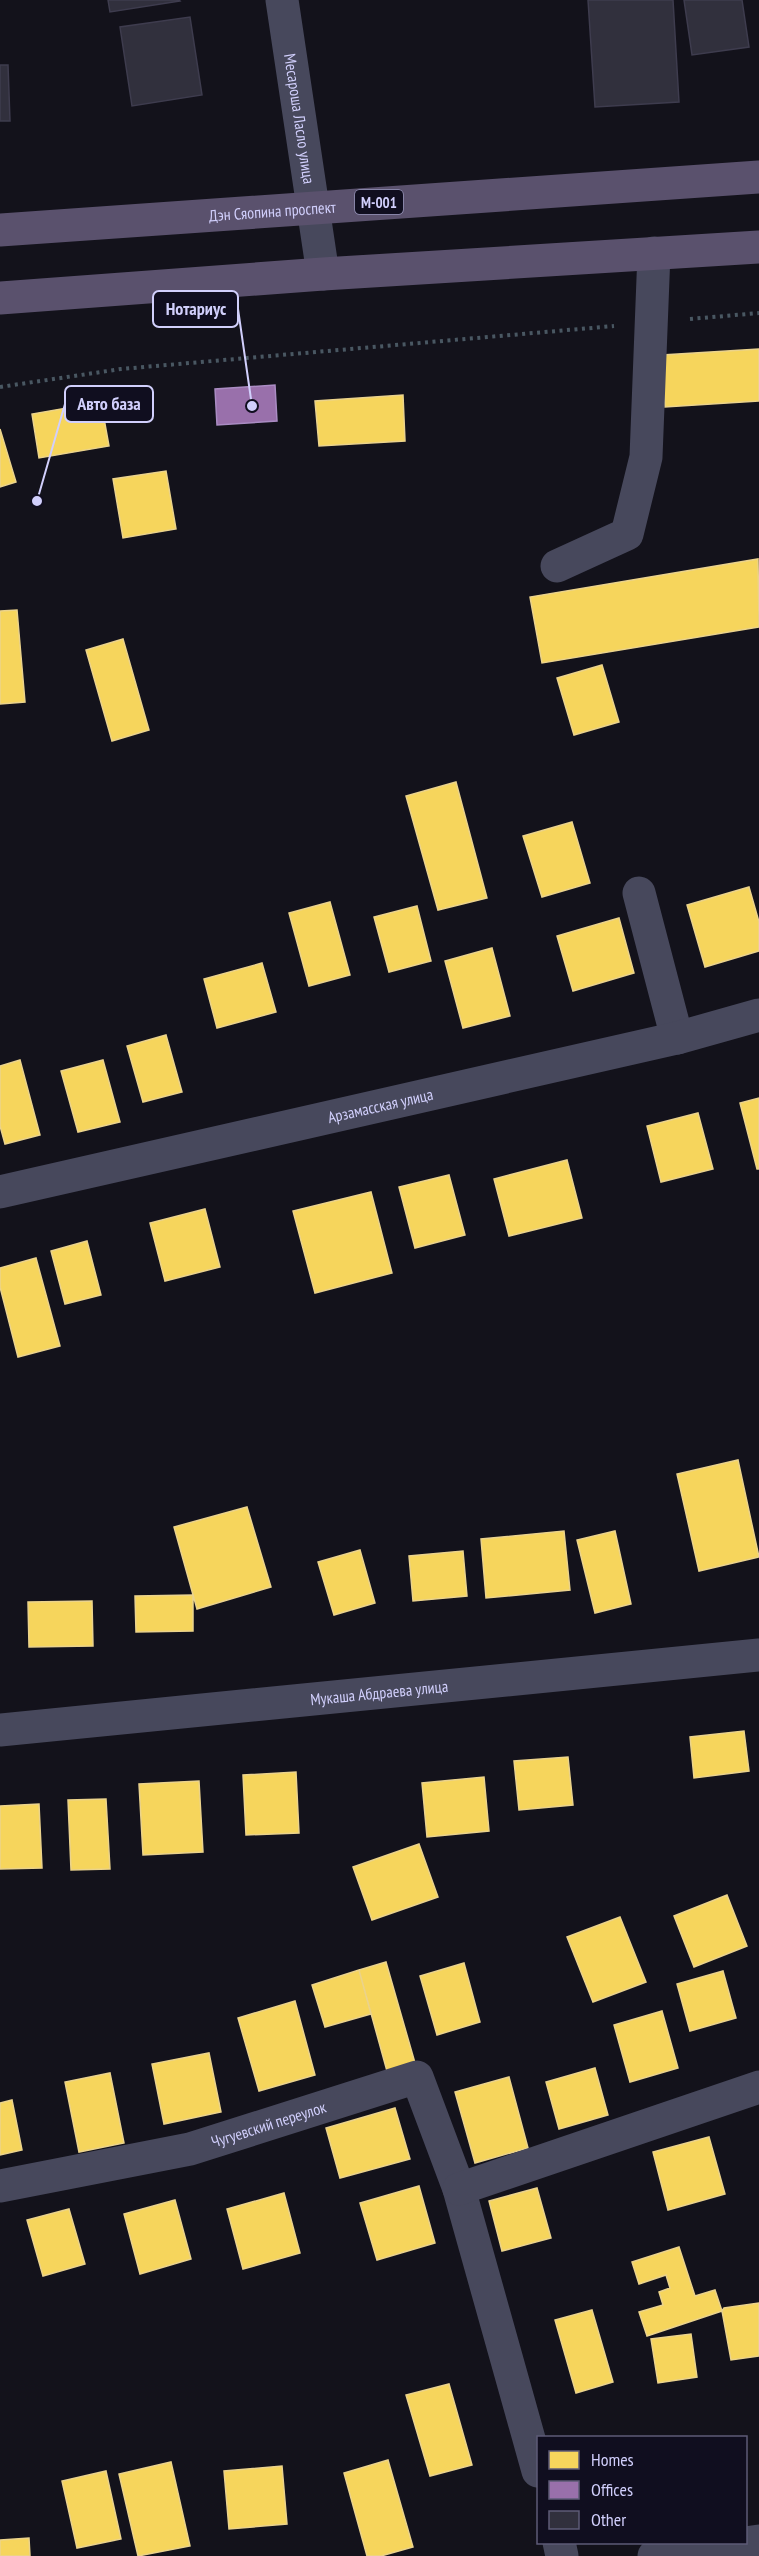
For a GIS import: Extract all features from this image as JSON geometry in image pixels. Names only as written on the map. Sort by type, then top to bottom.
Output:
[{"type":"main road","name":"Дэн Сяопина проспект","points":[[0,230],[759,177]]},
{"type":"main road","points":[[0,298],[323,274],[759,247]]},
{"type":"street","name":"Месароша Ласло улица","points":[[282,0],[323,274]]},
{"type":"street","points":[[557,566],[627,534],[646,457],[654,254]]},
{"type":"street","points":[[639,893],[677,1038]]},
{"type":"street","name":"Арзамасская улица","points":[[0,1192],[677,1038],[759,1015]]},
{"type":"street","name":"Мукаша Абдраева улица","points":[[0,1730],[759,1655]]},
{"type":"street","name":"Чугуевский переулок","points":[[0,2186],[190,2149],[417,2077],[459,2189],[537,2467]]},
{"type":"street","points":[[459,2189],[759,2087]]},
{"type":"street","points":[[654,2556],[738,2544]]},
{"type":"path","points":[[0,387],[121,369],[759,313]]},
{"type":"building: Homes","points":[[759,349],[759,401],[665,407],[662,355]]},
{"type":"building: Homes","points":[[403,395],[405,441],[319,446],[315,401]]},
{"type":"building: Homes","points":[[101,402],[109,446],[39,458],[32,414]]},
{"type":"building: Homes","points":[[0,429],[16,482],[0,487]]},
{"type":"building: Homes","points":[[166,471],[176,529],[123,538],[113,479]]},
{"type":"building: Homes","points":[[758,559],[759,627],[542,663],[530,597]]},
{"type":"building: Homes","points":[[17,610],[25,702],[0,704],[0,611]]},
{"type":"building: Homes","points":[[123,639],[149,730],[112,741],[86,650]]},
{"type":"building: Homes","points":[[602,665],[619,722],[574,735],[557,678]]},
{"type":"building: Homes","points":[[456,782],[487,898],[438,910],[406,796]]},
{"type":"building: Homes","points":[[572,822],[590,883],[542,897],[523,836]]},
{"type":"building: Homes","points":[[749,887],[759,922],[759,951],[705,967],[687,905]]},
{"type":"building: Homes","points":[[330,902],[350,975],[309,986],[289,913]]},
{"type":"building: Homes","points":[[417,906],[431,961],[389,972],[374,917]]},
{"type":"building: Homes","points":[[619,918],[634,973],[573,991],[557,936]]},
{"type":"building: Homes","points":[[492,948],[510,1016],[463,1028],[445,961]]},
{"type":"building: Homes","points":[[262,963],[276,1012],[217,1028],[204,979]]},
{"type":"building: Homes","points":[[166,1035],[182,1092],[143,1102],[127,1046]]},
{"type":"building: Homes","points":[[20,1060],[40,1135],[5,1144],[0,1126],[0,1066]]},
{"type":"building: Homes","points":[[103,1060],[120,1122],[78,1132],[61,1071]]},
{"type":"building: Homes","points":[[759,1098],[759,1169],[757,1169],[740,1103]]},
{"type":"building: Homes","points":[[698,1113],[713,1169],[661,1182],[647,1126]]},
{"type":"building: Homes","points":[[567,1160],[582,1218],[509,1236],[494,1179]]},
{"type":"building: Homes","points":[[449,1175],[465,1235],[415,1248],[399,1187]]},
{"type":"building: Homes","points":[[371,1192],[392,1273],[315,1293],[293,1211]]},
{"type":"building: Homes","points":[[205,1209],[220,1267],[165,1281],[150,1223]]},
{"type":"building: Homes","points":[[87,1241],[101,1295],[65,1304],[51,1251]]},
{"type":"building: Homes","points":[[36,1258],[60,1346],[18,1357],[0,1287],[0,1268]]},
{"type":"building: Homes","points":[[738,1460],[759,1557],[699,1571],[677,1474]]},
{"type":"building: Homes","points":[[247,1507],[271,1587],[197,1609],[174,1527]]},
{"type":"building: Homes","points":[[564,1531],[570,1590],[486,1598],[481,1539]]},
{"type":"building: Homes","points":[[615,1531],[631,1604],[595,1613],[577,1540]]},
{"type":"building: Homes","points":[[360,1550],[375,1603],[334,1615],[318,1562]]},
{"type":"building: Homes","points":[[463,1551],[467,1596],[413,1601],[409,1556]]},
{"type":"building: Homes","points":[[193,1595],[193,1631],[136,1632],[135,1596]]},
{"type":"building: Homes","points":[[92,1601],[93,1646],[29,1647],[28,1602]]},
{"type":"building: Homes","points":[[744,1731],[749,1771],[694,1778],[690,1737]]},
{"type":"building: Homes","points":[[568,1757],[573,1805],[519,1810],[514,1761]]},
{"type":"building: Homes","points":[[296,1772],[299,1833],[246,1835],[243,1775]]},
{"type":"building: Homes","points":[[484,1777],[489,1831],[427,1837],[422,1783]]},
{"type":"building: Homes","points":[[199,1781],[203,1852],[143,1855],[139,1784]]},
{"type":"building: Homes","points":[[106,1799],[110,1869],[71,1870],[68,1800]]},
{"type":"building: Homes","points":[[39,1804],[42,1868],[0,1869],[0,1806]]},
{"type":"building: Homes","points":[[419,1844],[438,1897],[372,1920],[353,1867]]},
{"type":"building: Homes","points":[[727,1895],[747,1946],[694,1967],[674,1916]]},
{"type":"building: Homes","points":[[620,1917],[646,1982],[593,2002],[567,1937]]},
{"type":"building: Homes","points":[[386,1962],[415,2063],[387,2071],[359,1970]]},
{"type":"building: Homes","points":[[464,1963],[480,2022],[437,2035],[420,1976]]},
{"type":"building: Homes","points":[[359,1970],[371,2014],[325,2027],[312,1985]]},
{"type":"building: Homes","points":[[723,1971],[736,2018],[690,2031],[677,1984]]},
{"type":"building: Homes","points":[[295,2001],[315,2075],[259,2091],[238,2018]]},
{"type":"building: Homes","points":[[662,2011],[678,2068],[630,2082],[614,2025]]},
{"type":"building: Homes","points":[[209,2053],[221,2112],[164,2124],[152,2064]]},
{"type":"building: Homes","points":[[595,2068],[608,2115],[559,2129],[546,2082]]},
{"type":"building: Homes","points":[[110,2073],[124,2143],[79,2152],[65,2082]]},
{"type":"building: Homes","points":[[509,2077],[528,2148],[475,2163],[455,2092]]},
{"type":"building: Homes","points":[[12,2100],[22,2150],[0,2155],[0,2103]]},
{"type":"building: Homes","points":[[395,2108],[410,2159],[340,2178],[326,2128]]},
{"type":"building: Homes","points":[[709,2137],[725,2194],[668,2210],[653,2152]]},
{"type":"building: Homes","points":[[419,2186],[435,2243],[377,2260],[360,2203]]},
{"type":"building: Homes","points":[[537,2188],[551,2238],[502,2251],[489,2201]]},
{"type":"building: Homes","points":[[284,2193],[300,2253],[243,2269],[227,2209]]},
{"type":"building: Homes","points":[[175,2200],[191,2259],[140,2274],[124,2214]]},
{"type":"building: Homes","points":[[69,2209],[85,2264],[43,2276],[27,2220]]},
{"type":"building: Homes","points":[[679,2247],[695,2296],[715,2290],[722,2311],[647,2336],[639,2312],[663,2305],[659,2292],[670,2288],[666,2275],[639,2284],[632,2262]]},
{"type":"building: Homes","points":[[759,2303],[759,2356],[731,2360],[722,2311],[724,2308]]},
{"type":"building: Homes","points":[[592,2310],[613,2382],[576,2393],[555,2320]]},
{"type":"building: Homes","points":[[691,2334],[697,2377],[658,2383],[651,2339]]},
{"type":"building: Homes","points":[[449,2384],[472,2465],[430,2476],[406,2395]]},
{"type":"building: Homes","points":[[388,2460],[413,2547],[381,2556],[367,2556],[344,2473]]},
{"type":"building: Homes","points":[[171,2462],[190,2546],[138,2556],[119,2474]]},
{"type":"building: Homes","points":[[282,2466],[287,2524],[229,2529],[224,2471]]},
{"type":"building: Homes","points":[[106,2471],[121,2539],[77,2548],[62,2481]]},
{"type":"building: Homes","points":[[29,2538],[30,2556],[0,2556],[0,2540]]},
{"type":"building: Offices","points":[[275,385],[277,421],[217,425],[215,389]]},
{"type":"building: Other","points":[[108,0],[179,0],[180,1],[110,12]]},
{"type":"building: Other","points":[[588,0],[673,0],[679,102],[595,107]]},
{"type":"building: Other","points":[[684,0],[742,0],[749,47],[692,55]]},
{"type":"building: Other","points":[[190,17],[202,95],[132,106],[120,27]]},
{"type":"building: Other","points":[[0,65],[8,65],[10,121],[0,121]]},
{"type":"place","name":"Нотариус","points":[[252,406]]},
{"type":"place","name":"Авто база","points":[[37,501]]}]
